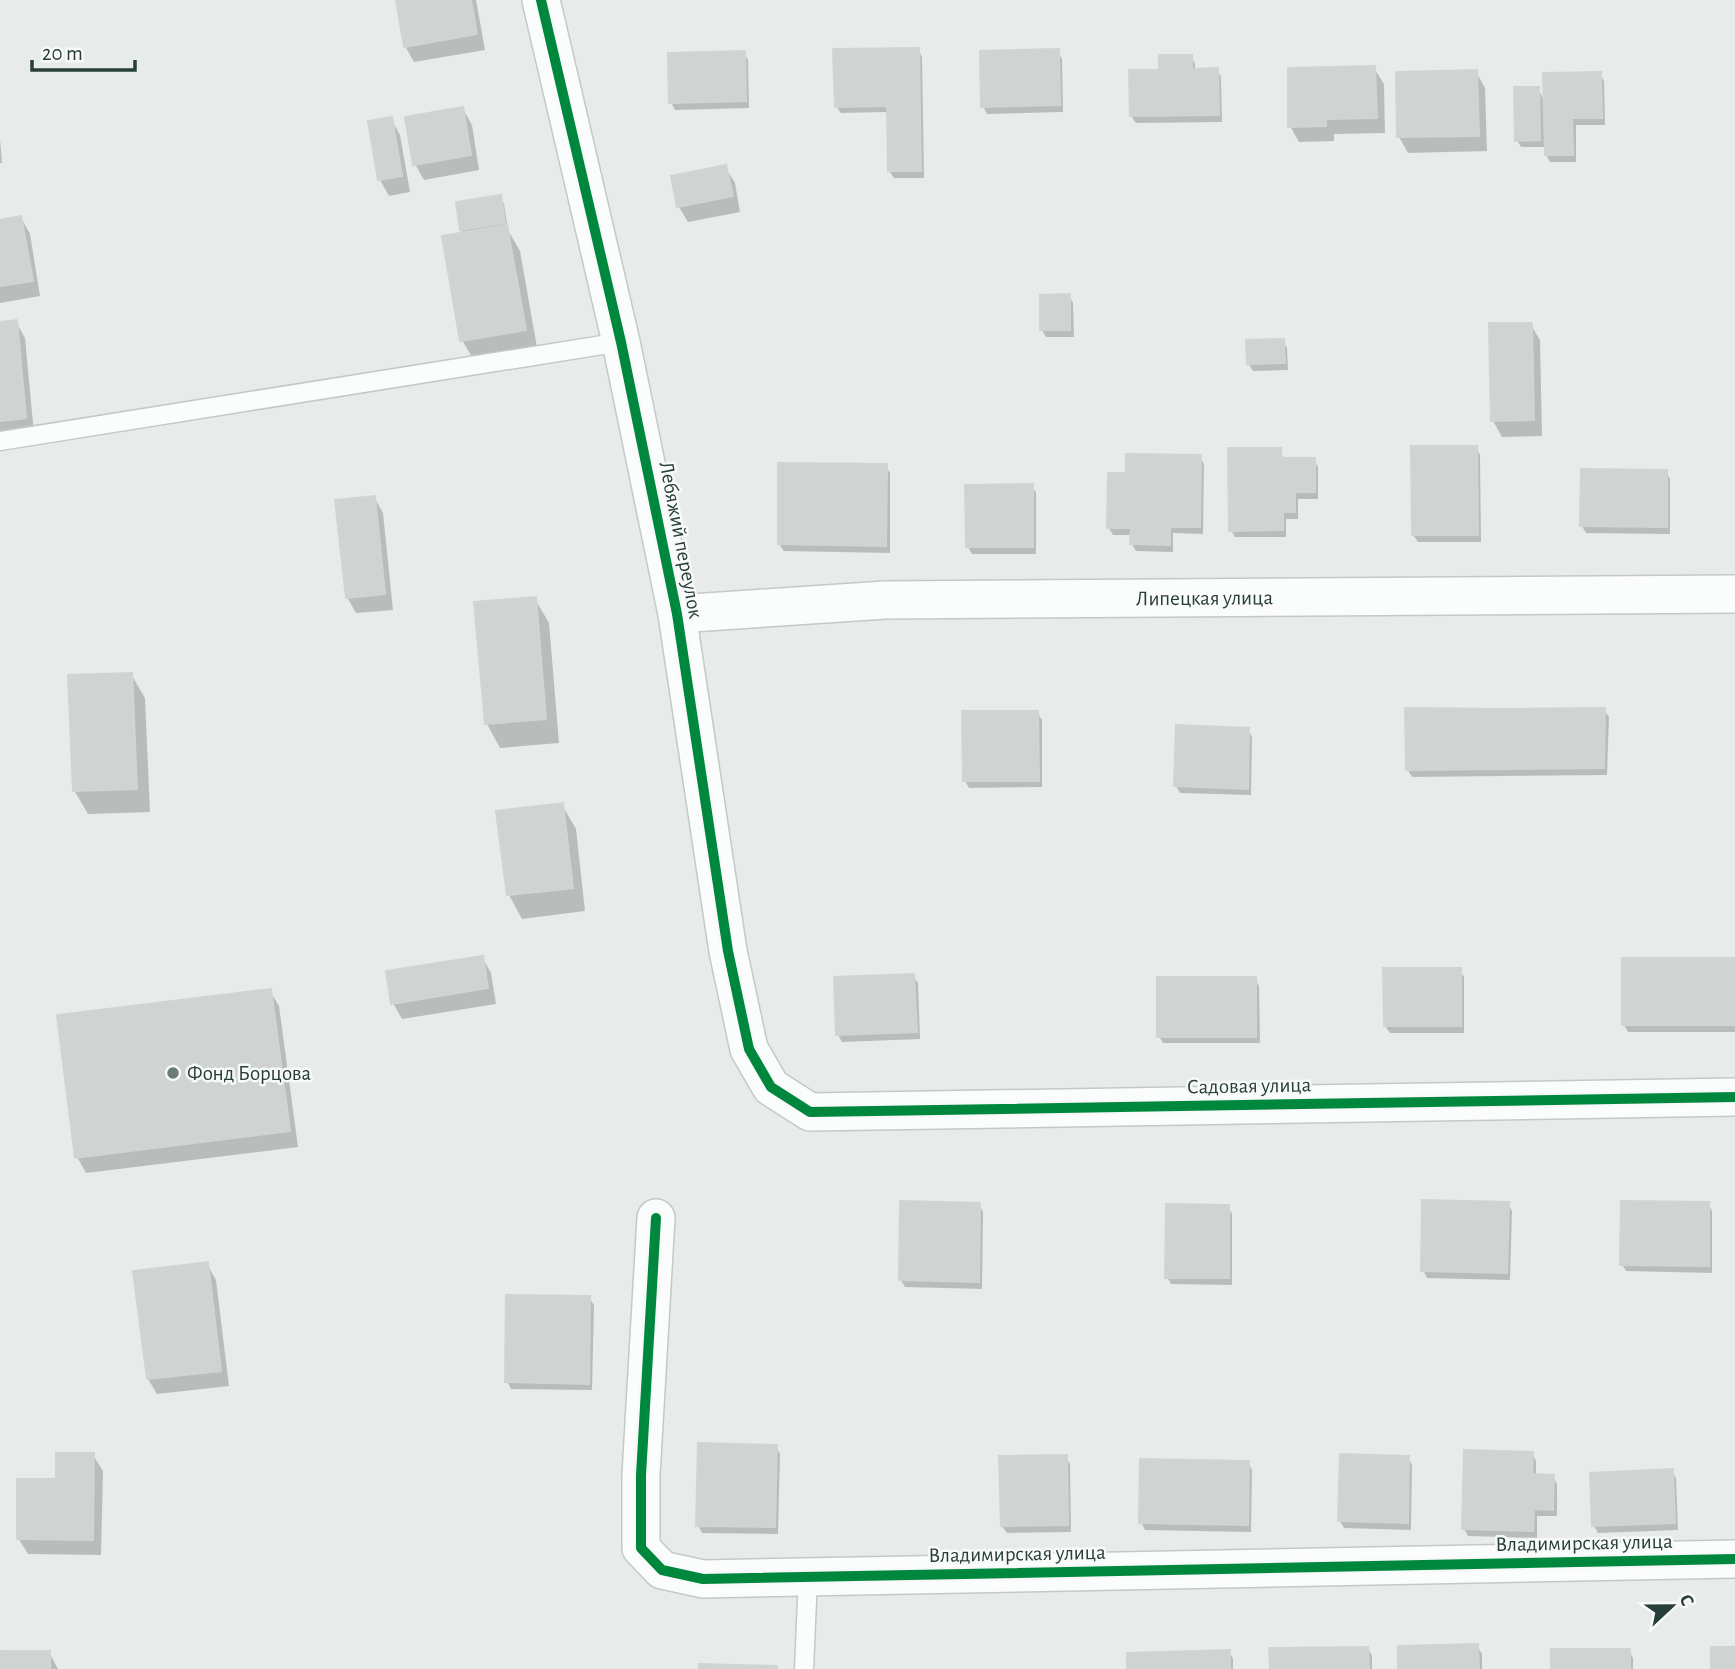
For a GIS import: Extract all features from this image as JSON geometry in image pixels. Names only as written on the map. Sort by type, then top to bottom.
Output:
[{"type":"street","name":"Лебяжий переулок","points":[[541,0],[621,342],[677,614],[728,951],[749,1049],[771,1087]]},
{"type":"street","name":"Липецкая улица","points":[[677,614],[885,600],[1735,594]]},
{"type":"street","name":"Садовая улица","points":[[771,1087],[810,1112],[1735,1097]]},
{"type":"street","name":"Владимирская улица","points":[[656,1218],[641,1475],[641,1548],[662,1570],[704,1579],[1735,1559]]},
{"type":"lane","points":[[0,441],[621,342]]},
{"type":"lane","points":[[804,1669],[808,1577]]},
{"type":"building","points":[[396,0],[471,0],[477,34],[404,47]]},
{"type":"building","points":[[919,48],[921,171],[888,171],[887,106],[835,107],[833,49]]},
{"type":"building","points":[[1059,49],[1060,105],[981,107],[980,51]]},
{"type":"building","points":[[745,51],[746,101],[669,103],[668,53]]},
{"type":"building","points":[[1159,55],[1192,55],[1192,69],[1218,68],[1219,115],[1130,116],[1129,70],[1159,70]]},
{"type":"building","points":[[1375,66],[1377,118],[1326,119],[1326,126],[1288,127],[1288,68]]},
{"type":"building","points":[[1477,70],[1479,136],[1397,137],[1396,72]]},
{"type":"building","points":[[1601,72],[1602,118],[1572,118],[1573,155],[1545,155],[1543,73]]},
{"type":"building","points":[[1514,87],[1539,87],[1540,140],[1515,141]]},
{"type":"building","points":[[463,107],[471,155],[413,165],[405,117]]},
{"type":"building","points":[[392,117],[402,176],[378,180],[368,121]]},
{"type":"building","points":[[726,165],[733,196],[677,207],[671,176]]},
{"type":"building","points":[[501,195],[505,223],[460,230],[456,202]]},
{"type":"building","points":[[21,216],[33,281],[0,286],[0,220]]},
{"type":"building","points":[[507,225],[526,330],[460,341],[442,236]]},
{"type":"building","points":[[1070,294],[1070,330],[1040,330],[1040,295]]},
{"type":"building","points":[[17,320],[26,418],[0,421],[0,322]]},
{"type":"building","points":[[1489,323],[1532,323],[1534,420],[1491,421]]},
{"type":"building","points":[[1284,339],[1285,363],[1247,364],[1246,340]]},
{"type":"building","points":[[1411,446],[1477,446],[1478,535],[1412,535]]},
{"type":"building","points":[[1228,448],[1281,448],[1281,458],[1315,458],[1315,492],[1295,492],[1295,512],[1283,512],[1283,530],[1229,531]]},
{"type":"building","points":[[1126,454],[1201,455],[1200,527],[1170,527],[1170,545],[1130,544],[1131,528],[1107,528],[1108,473],[1126,473]]},
{"type":"building","points":[[778,463],[887,464],[886,546],[778,544]]},
{"type":"building","points":[[1581,469],[1667,470],[1667,527],[1580,526]]},
{"type":"building","points":[[1033,484],[1033,547],[966,547],[965,485]]},
{"type":"building","points":[[375,496],[385,594],[346,598],[335,500]]},
{"type":"building","points":[[536,597],[546,719],[485,724],[474,602]]},
{"type":"building","points":[[132,673],[137,789],[73,791],[68,675]]},
{"type":"building","points":[[1405,708],[1507,709],[1508,769],[1406,770]]},
{"type":"building","points":[[1605,708],[1604,768],[1508,769],[1507,709]]},
{"type":"building","points":[[962,711],[1038,711],[1039,781],[963,781]]},
{"type":"building","points":[[1176,725],[1249,728],[1248,789],[1174,786]]},
{"type":"building","points":[[563,803],[573,888],[507,895],[496,811]]},
{"type":"building","points":[[483,956],[488,988],[391,1004],[386,971]]},
{"type":"building","points":[[1622,958],[1735,958],[1735,1025],[1622,1025]]},
{"type":"building","points":[[1383,968],[1461,968],[1461,1026],[1384,1026]]},
{"type":"building","points":[[914,974],[917,1032],[836,1035],[834,977]]},
{"type":"building","points":[[1157,977],[1256,977],[1256,1037],[1157,1037]]},
{"type":"building","name":"Фонд Борцова","points":[[271,989],[290,1131],[75,1158],[57,1015]]},
{"type":"building","points":[[1422,1200],[1509,1202],[1507,1273],[1421,1271]]},
{"type":"building","points":[[900,1201],[980,1203],[979,1282],[899,1280]]},
{"type":"building","points":[[1621,1201],[1709,1202],[1709,1266],[1620,1265]]},
{"type":"building","points":[[1166,1204],[1229,1205],[1229,1278],[1165,1278]]},
{"type":"building","points":[[208,1262],[221,1371],[147,1379],[133,1271]]},
{"type":"building","points":[[506,1295],[590,1296],[589,1384],[505,1382]]},
{"type":"building","points":[[698,1443],[777,1445],[775,1527],[696,1526]]},
{"type":"building","points":[[1464,1450],[1533,1452],[1532,1474],[1554,1475],[1553,1510],[1534,1509],[1533,1531],[1462,1529]]},
{"type":"building","points":[[56,1453],[94,1453],[93,1540],[17,1539],[17,1479],[56,1479]]},
{"type":"building","points":[[1340,1454],[1409,1456],[1408,1523],[1338,1521]]},
{"type":"building","points":[[1067,1455],[1068,1525],[1001,1526],[999,1456]]},
{"type":"building","points":[[1140,1459],[1249,1461],[1248,1525],[1139,1523]]},
{"type":"building","points":[[1673,1469],[1675,1523],[1592,1526],[1590,1473]]},
{"type":"building","points":[[1478,1644],[1479,1669],[1398,1669],[1398,1646]]},
{"type":"building","points":[[1368,1647],[1369,1669],[1270,1669],[1269,1648]]},
{"type":"building","points":[[1711,1647],[1735,1647],[1735,1669],[1711,1669]]},
{"type":"building","points":[[1551,1649],[1630,1649],[1630,1669],[1551,1669]]},
{"type":"building","points":[[1230,1650],[1230,1669],[1127,1669],[1127,1653]]},
{"type":"building","points":[[0,1651],[50,1651],[50,1669],[0,1669]]},
{"type":"building","points":[[699,1664],[777,1666],[777,1669],[699,1669]]},
{"type":"cycle path","points":[[541,0],[621,342],[677,614],[728,951],[749,1049],[771,1087],[810,1112],[1735,1097]]},
{"type":"cycle path","points":[[656,1218],[641,1475],[641,1548],[662,1570],[703,1579],[1735,1559]]},
{"type":"place","name":"Фонд Борцова","points":[[173,1073]]}]
